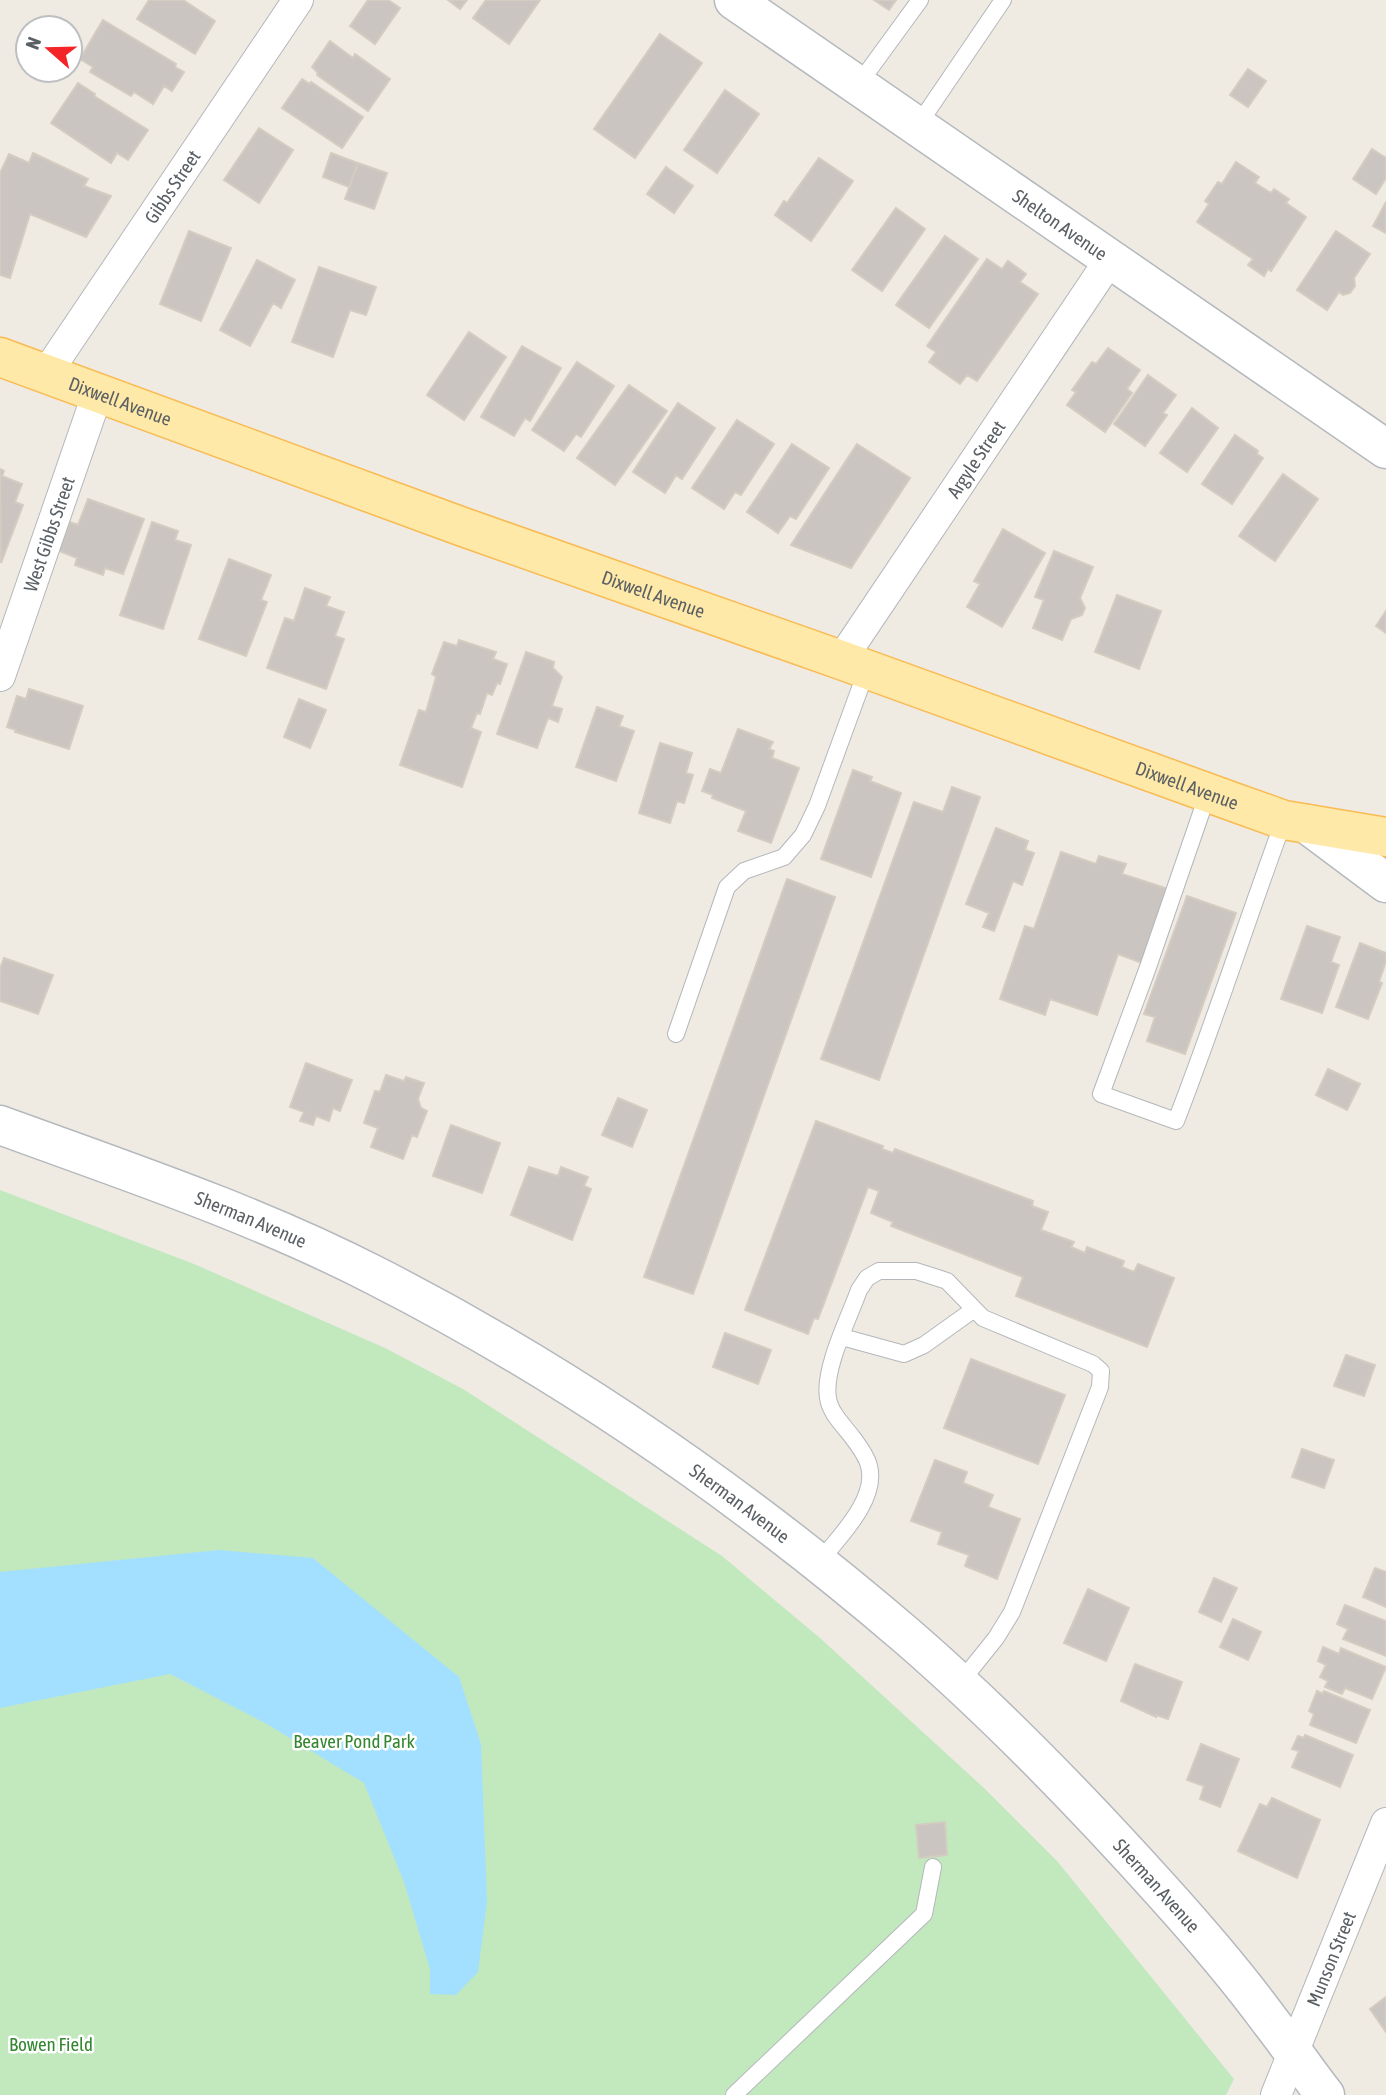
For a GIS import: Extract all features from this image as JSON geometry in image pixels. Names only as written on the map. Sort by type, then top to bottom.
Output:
[{"type":"main road","name":"Shelton Avenue","points":[[734,0],[1386,450]]},
{"type":"main road","name":"Dixwell Avenue","points":[[0,357],[463,527],[854,664],[1208,793],[1296,822],[1386,837]]},
{"type":"main road","name":"Dixwell Avenue","points":[[1296,822],[1386,883]]},
{"type":"main road","name":"Sherman Avenue","points":[[0,1125],[239,1214],[371,1273],[456,1319],[609,1412],[746,1507],[819,1562],[909,1638],[1081,1803],[1165,1894],[1229,1969],[1325,2095]]},
{"type":"street","name":"Gibbs Street","points":[[46,374],[298,0]]},
{"type":"street","name":"Argyle Street","points":[[854,664],[1111,258]]},
{"type":"street","name":"West Gibbs Street","points":[[0,676],[98,393]]},
{"type":"street","name":"Munson Street","points":[[1276,2095],[1386,1824]]},
{"type":"lane","points":[[858,85],[920,0]]},
{"type":"lane","points":[[918,125],[1003,0]]},
{"type":"lane","points":[[676,1034],[727,887],[744,871],[784,857],[803,835],[817,806],[854,664]]},
{"type":"lane","points":[[1208,793],[1147,971],[1101,1094],[1176,1121],[1213,1027],[1258,890],[1296,822]]},
{"type":"lane","points":[[819,1562],[867,1498],[871,1481],[869,1465],[834,1414],[828,1398],[828,1374],[859,1290],[867,1278],[879,1270],[916,1271],[947,1281],[983,1318],[1093,1364],[1101,1371],[1100,1387],[1012,1612],[959,1684]]},
{"type":"lane","points":[[842,1337],[904,1354],[924,1345],[973,1310]]},
{"type":"lane","points":[[734,2095],[924,1914],[933,1867]]},
{"type":"green space","name":"Beaver Pond Park","points":[[0,1190],[194,1264],[385,1348],[463,1389],[722,1556],[820,1638],[984,1788],[1057,1861],[1234,2079],[1226,2095],[0,2095]]},
{"type":"water","points":[[219,1550],[313,1558],[459,1677],[481,1744],[487,1902],[478,1972],[456,1995],[430,1994],[430,1969],[404,1882],[364,1783],[267,1724],[170,1674],[0,1708],[0,1572]]},
{"type":"building","points":[[149,0],[183,0],[215,21],[195,54],[137,19]]},
{"type":"building","points":[[368,0],[388,0],[400,8],[375,44],[350,26]]},
{"type":"building","points":[[448,0],[467,0],[460,9]]},
{"type":"building","points":[[486,0],[540,0],[509,44],[473,18]]},
{"type":"building","points":[[874,0],[896,0],[889,10]]},
{"type":"building","points":[[103,20],[176,64],[175,67],[184,72],[172,91],[164,86],[153,104],[134,92],[131,96],[90,72],[93,67],[84,61],[84,52]]},
{"type":"building","points":[[660,34],[702,63],[635,158],[594,129]]},
{"type":"building","points":[[330,41],[353,58],[355,54],[390,79],[368,111],[317,75],[312,67]]},
{"type":"building","points":[[1248,69],[1266,81],[1248,107],[1230,95]]},
{"type":"building","points":[[302,79],[310,84],[311,82],[363,117],[342,148],[282,108]]},
{"type":"building","points":[[80,84],[148,130],[128,160],[117,153],[111,163],[51,123]]},
{"type":"building","points":[[725,90],[759,114],[717,173],[684,150]]},
{"type":"building","points":[[259,128],[293,150],[259,203],[224,180]]},
{"type":"building","points":[[1372,149],[1386,158],[1386,178],[1376,194],[1353,179]]},
{"type":"building","points":[[33,153],[88,179],[84,186],[111,196],[86,237],[30,214],[10,278],[0,275],[0,173],[9,154],[29,163]]},
{"type":"building","points":[[331,153],[358,163],[349,187],[323,177]]},
{"type":"building","points":[[819,158],[853,181],[811,241],[775,215],[784,201],[787,203]]},
{"type":"building","points":[[1236,162],[1259,177],[1255,183],[1271,193],[1274,189],[1289,199],[1286,203],[1306,217],[1271,271],[1268,269],[1264,276],[1248,265],[1253,259],[1197,222],[1209,204],[1205,201],[1218,182],[1222,184]]},
{"type":"building","points":[[358,163],[387,173],[374,209],[345,199]]},
{"type":"building","points":[[666,167],[693,186],[674,213],[647,194]]},
{"type":"building","points":[[1386,202],[1386,233],[1373,226]]},
{"type":"building","points":[[896,208],[925,229],[882,291],[852,270]]},
{"type":"building","points":[[189,231],[231,248],[201,321],[160,304]]},
{"type":"building","points":[[1336,231],[1370,254],[1354,278],[1355,286],[1350,293],[1343,295],[1339,292],[1327,310],[1297,290]]},
{"type":"building","points":[[945,236],[978,259],[929,328],[896,305]]},
{"type":"building","points":[[987,259],[1002,269],[1008,261],[1026,274],[1020,282],[1038,294],[977,381],[967,375],[960,384],[929,362],[936,352],[927,346]]},
{"type":"building","points":[[257,260],[295,280],[281,308],[273,303],[250,346],[220,330]]},
{"type":"building","points":[[319,267],[376,287],[366,315],[350,310],[333,357],[292,342]]},
{"type":"building","points":[[469,332],[506,357],[464,420],[427,395]]},
{"type":"building","points":[[522,346],[561,368],[530,421],[525,418],[514,436],[481,417]]},
{"type":"building","points":[[1108,348],[1140,370],[1127,389],[1132,393],[1105,432],[1067,405],[1076,392],[1072,390],[1092,362],[1096,364]]},
{"type":"building","points":[[577,362],[614,386],[581,437],[576,434],[564,451],[532,430]]},
{"type":"building","points":[[1148,375],[1176,395],[1163,413],[1167,415],[1145,446],[1114,424]]},
{"type":"building","points":[[629,385],[667,411],[615,485],[577,458]]},
{"type":"building","points":[[678,403],[715,428],[682,479],[676,475],[665,493],[633,472]]},
{"type":"building","points":[[1192,408],[1218,428],[1187,472],[1160,453]]},
{"type":"building","points":[[737,420],[774,444],[741,495],[735,492],[724,509],[692,488]]},
{"type":"building","points":[[1235,435],[1258,451],[1257,454],[1263,458],[1232,504],[1202,484]]},
{"type":"building","points":[[792,444],[829,468],[796,519],[790,516],[778,533],[747,512]]},
{"type":"building","points":[[857,444],[910,478],[851,568],[791,545]]},
{"type":"building","points":[[0,469],[4,471],[2,476],[22,484],[15,502],[23,505],[1,563]]},
{"type":"building","points":[[1283,474],[1318,499],[1275,561],[1239,536]]},
{"type":"building","points":[[88,499],[144,519],[123,574],[105,568],[103,575],[75,565],[77,558],[59,551],[70,522],[78,525]]},
{"type":"building","points":[[152,522],[178,531],[175,540],[191,545],[163,629],[120,615]]},
{"type":"building","points":[[1003,529],[1045,553],[1002,627],[967,607],[980,584],[974,581]]},
{"type":"building","points":[[1054,551],[1093,567],[1080,598],[1085,608],[1082,615],[1071,619],[1062,640],[1033,628],[1044,600],[1035,597]]},
{"type":"building","points":[[229,559],[271,575],[261,600],[267,602],[246,656],[199,639]]},
{"type":"building","points":[[305,588],[330,597],[326,606],[344,612],[335,636],[344,639],[326,689],[267,668],[285,618],[294,621]]},
{"type":"building","points":[[1117,595],[1161,611],[1139,669],[1095,652]]},
{"type":"building","points":[[1386,611],[1386,633],[1376,626]]},
{"type":"building","points":[[459,640],[496,652],[493,659],[507,664],[500,684],[497,683],[492,695],[487,693],[480,714],[477,713],[471,728],[481,732],[462,787],[400,765],[419,710],[426,712],[436,677],[432,674],[444,642],[457,646]]},
{"type":"building","points":[[526,652],[554,662],[553,668],[562,677],[552,706],[562,709],[558,722],[548,718],[537,748],[497,734]]},
{"type":"building","points":[[29,689],[83,706],[69,749],[7,727],[17,696],[26,699]]},
{"type":"building","points":[[299,699],[326,710],[310,748],[284,737]]},
{"type":"building","points":[[597,707],[623,716],[619,726],[634,731],[616,781],[576,767]]},
{"type":"building","points":[[738,729],[773,742],[769,749],[774,751],[772,758],[799,768],[771,843],[738,831],[746,811],[712,798],[713,795],[702,791],[710,769],[721,773]]},
{"type":"building","points":[[660,743],[692,753],[686,773],[693,775],[684,803],[677,801],[670,823],[639,813]]},
{"type":"building","points":[[853,770],[872,777],[870,781],[901,793],[871,877],[821,859]]},
{"type":"building","points":[[952,787],[980,797],[879,1080],[821,1059],[914,802],[943,812]]},
{"type":"building","points":[[996,828],[1028,841],[1025,850],[1034,853],[1022,885],[1013,881],[994,931],[983,927],[989,913],[966,904]]},
{"type":"building","points":[[1061,852],[1096,864],[1099,856],[1126,864],[1122,874],[1168,889],[1142,963],[1118,954],[1097,1015],[1050,999],[1045,1015],[1000,999],[1025,926],[1034,929]]},
{"type":"building","points":[[787,879],[835,897],[693,1294],[644,1277]]},
{"type":"building","points":[[1187,896],[1236,913],[1185,1054],[1147,1041],[1155,1017],[1144,1014]]},
{"type":"building","points":[[1307,926],[1340,937],[1331,962],[1339,965],[1322,1013],[1281,999]]},
{"type":"building","points":[[1360,943],[1386,953],[1379,982],[1382,983],[1368,1019],[1336,1007]]},
{"type":"building","points":[[4,958],[53,975],[38,1014],[0,1001],[0,969]]},
{"type":"building","points":[[306,1063],[352,1080],[340,1111],[333,1108],[329,1121],[316,1116],[313,1125],[300,1121],[304,1112],[290,1107]]},
{"type":"building","points":[[1328,1069],[1360,1084],[1347,1110],[1316,1095]]},
{"type":"building","points":[[386,1075],[404,1081],[406,1077],[424,1083],[418,1099],[421,1108],[427,1111],[417,1137],[412,1135],[403,1159],[371,1147],[378,1128],[364,1123],[375,1091],[380,1092]]},
{"type":"building","points":[[618,1098],[647,1110],[632,1147],[602,1135]]},
{"type":"building","points":[[816,1121],[883,1146],[882,1149],[893,1153],[895,1149],[1033,1201],[1032,1206],[1048,1212],[1041,1230],[1074,1242],[1071,1247],[1085,1253],[1087,1247],[1124,1261],[1122,1267],[1134,1272],[1138,1264],[1174,1278],[1147,1347],[1016,1296],[1023,1277],[891,1226],[893,1222],[871,1213],[879,1191],[868,1187],[818,1319],[814,1318],[808,1334],[745,1310]]},
{"type":"building","points":[[451,1125],[500,1143],[482,1193],[433,1176]]},
{"type":"building","points":[[529,1167],[558,1176],[561,1167],[588,1177],[584,1186],[591,1189],[572,1240],[511,1215]]},
{"type":"building","points":[[725,1333],[771,1350],[758,1384],[713,1367]]},
{"type":"building","points":[[1346,1355],[1375,1365],[1364,1396],[1334,1386]]},
{"type":"building","points":[[971,1359],[1065,1395],[1038,1464],[944,1428]]},
{"type":"building","points":[[1302,1449],[1334,1460],[1324,1488],[1292,1477]]},
{"type":"building","points":[[935,1460],[967,1472],[963,1483],[993,1495],[988,1507],[1020,1519],[997,1579],[965,1566],[969,1555],[938,1544],[942,1532],[911,1521]]},
{"type":"building","points":[[1375,1568],[1386,1572],[1386,1607],[1363,1597]]},
{"type":"building","points":[[1214,1578],[1237,1588],[1221,1622],[1199,1612]]},
{"type":"building","points":[[1088,1589],[1129,1608],[1106,1661],[1064,1643]]},
{"type":"building","points":[[1345,1605],[1386,1621],[1386,1656],[1343,1639],[1348,1629],[1337,1624]]},
{"type":"building","points":[[1233,1619],[1261,1632],[1248,1660],[1220,1647]]},
{"type":"building","points":[[1323,1647],[1339,1654],[1341,1648],[1386,1667],[1372,1699],[1345,1688],[1342,1694],[1325,1687],[1328,1681],[1320,1677],[1326,1665],[1318,1661]]},
{"type":"building","points":[[1135,1664],[1182,1682],[1168,1719],[1156,1717],[1121,1701]]},
{"type":"building","points":[[1317,1691],[1323,1694],[1324,1691],[1370,1710],[1356,1743],[1310,1725],[1314,1714],[1309,1711]]},
{"type":"building","points":[[1305,1735],[1353,1755],[1340,1787],[1292,1767],[1299,1751],[1292,1749],[1298,1736],[1304,1738]]},
{"type":"building","points":[[1201,1744],[1239,1759],[1220,1807],[1200,1799],[1204,1786],[1187,1780]]},
{"type":"building","points":[[1272,1798],[1320,1820],[1297,1878],[1238,1851],[1260,1804],[1267,1807]]},
{"type":"building","points":[[945,1822],[947,1855],[919,1858],[916,1825]]},
{"type":"building","points":[[1386,1997],[1386,2032],[1370,2009]]},
{"type":"park label","name":"Bowen Field","points":[[51,2044]]}]
